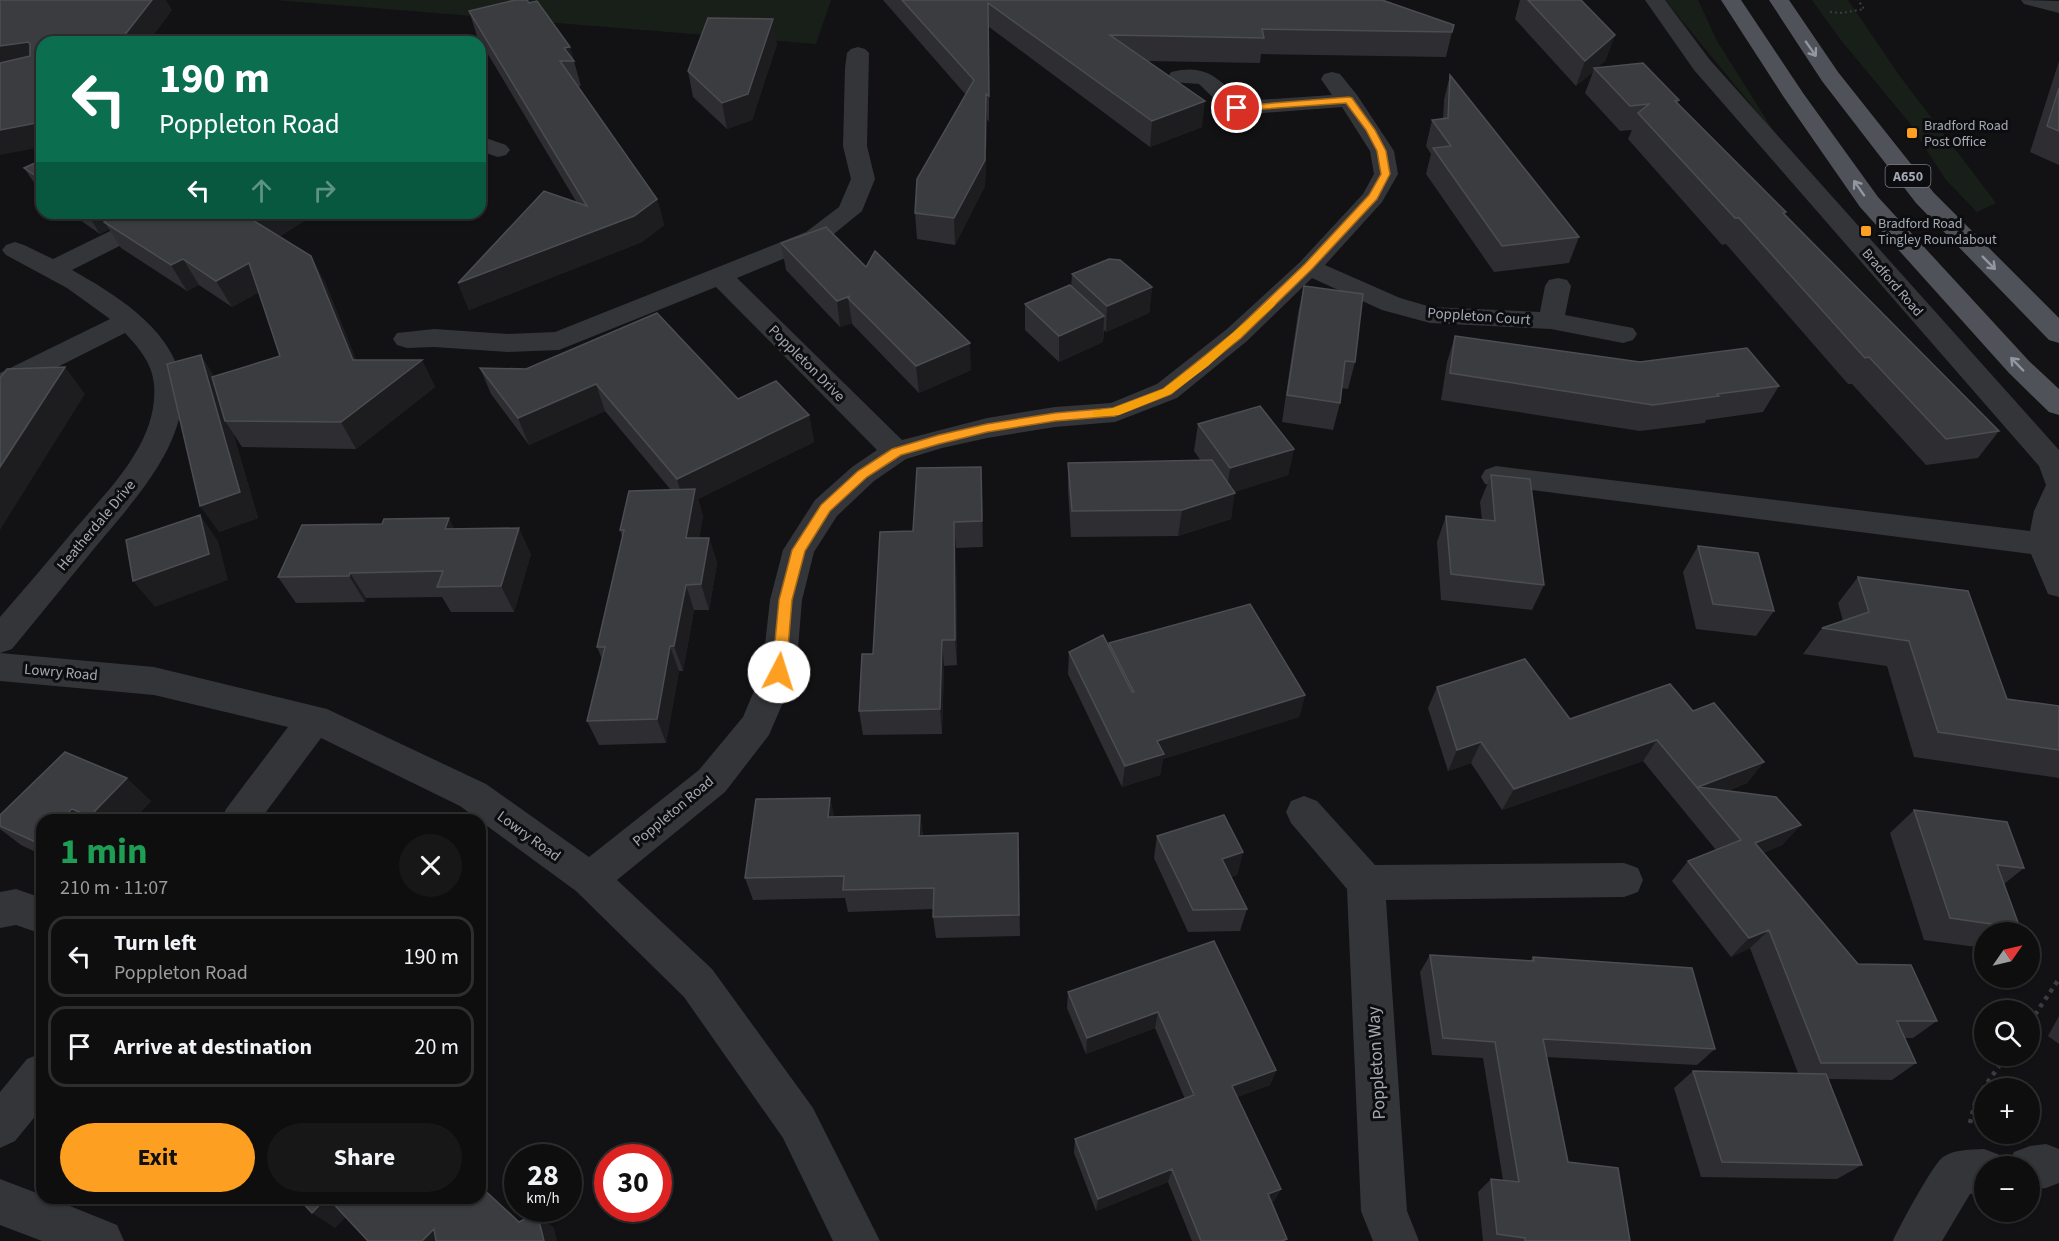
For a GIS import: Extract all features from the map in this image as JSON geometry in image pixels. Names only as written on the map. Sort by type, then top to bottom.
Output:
[{"type":"main road","name":"A650","points":[[1731,0],[1794,96],[1869,202],[2019,367],[2059,405]]},
{"type":"main road","name":"A650","points":[[1779,0],[1830,76],[1925,198],[2059,334]]},
{"type":"street","name":"Bradford Road","points":[[1655,0],[1702,65],[2054,462],[2059,482]]},
{"type":"street","points":[[2031,0],[2059,7]]},
{"type":"street","points":[[407,339],[434,338],[508,343],[559,341],[815,237],[850,211],[863,179],[855,146],[850,63]]},
{"type":"street","name":"Poppleton Road","points":[[590,879],[712,782],[757,725],[779,672],[786,600],[799,550],[826,508],[863,474],[896,452],[987,428],[1055,417],[1115,412],[1167,391],[1237,335],[1309,267],[1373,196],[1386,174],[1382,151],[1370,130],[1340,89],[1237,108],[1205,78],[1179,77]]},
{"type":"street","points":[[54,269],[154,219]]},
{"type":"street","name":"Heatherdale Drive","points":[[0,640],[134,481],[162,429],[170,390],[162,363],[148,340],[128,321],[54,269],[15,250]]},
{"type":"street","name":"Poppleton Court","points":[[1309,267],[1391,304],[1430,315],[1551,321],[1623,334]]},
{"type":"street","name":"Poppleton Drive","points":[[718,275],[896,452]]},
{"type":"street","name":"Poppleton Court","points":[[1551,321],[1558,286]]},
{"type":"street","points":[[0,384],[128,321]]},
{"type":"street","points":[[1496,477],[2043,544]]},
{"type":"street","points":[[2059,489],[2049,511],[2043,544],[2059,585]]},
{"type":"street","name":"Lowry Road","points":[[0,667],[153,681],[315,719],[473,795],[590,879],[699,983],[798,1123],[857,1241]]},
{"type":"street","points":[[244,814],[315,719]]},
{"type":"street","points":[[1304,812],[1366,883],[1624,880]]},
{"type":"street","name":"Poppleton Way","points":[[1366,883],[1384,1211],[1396,1241]]},
{"type":"street","points":[[0,910],[16,907],[36,914]]},
{"type":"street","points":[[0,1126],[36,1081]]},
{"type":"street","points":[[1916,1241],[1971,1172]]},
{"type":"street","points":[[0,1202],[101,1241]]},
{"type":"path","points":[[2040,1007],[2059,979]]},
{"type":"path","points":[[1971,1172],[1976,1099],[1999,1066]]},
{"type":"shaded area","points":[[275,0],[831,0],[816,44]]},
{"type":"shaded area","points":[[1665,0],[1698,0],[1717,41],[1776,135]]},
{"type":"shaded area","points":[[1812,0],[1848,0],[1899,75],[1996,203],[1977,212],[1946,180],[1908,121],[1840,39]]},
{"type":"building","points":[[0,0],[152,0],[124,36],[36,36],[36,123],[0,130],[0,63],[30,56],[30,44],[28,42],[0,46]]},
{"type":"building","points":[[515,0],[527,0],[529,3],[537,1],[570,47],[564,48],[574,61],[560,61],[657,199],[634,216],[458,283],[544,191],[587,206],[469,11]]},
{"type":"building","points":[[902,0],[1382,0],[1454,25],[1452,32],[1262,29],[1264,38],[1110,35],[1205,101],[1152,121],[988,3],[989,96],[986,94],[985,160],[954,218],[915,213],[917,179],[974,80]]},
{"type":"building","points":[[1528,0],[1581,0],[1615,35],[1585,61]]},
{"type":"building","points":[[708,18],[773,19],[748,94],[722,103],[688,71]]},
{"type":"building","points":[[1643,63],[1679,100],[1675,101],[1786,212],[1783,213],[1999,431],[1946,439],[1869,357],[1865,358],[1739,218],[1735,218],[1638,113],[1649,104],[1630,106],[1594,68]]},
{"type":"building","points":[[1450,75],[1579,237],[1502,246],[1433,148],[1451,146],[1432,120],[1448,118]]},
{"type":"building","points":[[2059,88],[2059,131],[2047,126]]},
{"type":"building","points":[[36,163],[36,176],[24,168]]},
{"type":"building","points":[[110,219],[251,219],[311,256],[353,360],[422,360],[341,422],[225,421],[212,377],[280,356],[249,263],[216,281],[183,259],[171,265],[104,222]]},
{"type":"building","points":[[826,227],[866,267],[875,251],[970,343],[916,366],[848,298],[850,296],[837,301],[781,243]]},
{"type":"building","points":[[1109,259],[1120,260],[1152,287],[1107,306],[1072,274]]},
{"type":"building","points":[[1070,285],[1104,316],[1059,336],[1025,304]]},
{"type":"building","points":[[1304,286],[1363,294],[1355,362],[1345,361],[1340,403],[1287,395]]},
{"type":"building","points":[[657,313],[738,399],[776,381],[809,415],[677,479],[596,384],[518,418],[480,368],[526,369]]},
{"type":"building","points":[[1455,336],[1640,362],[1747,348],[1779,386],[1653,405],[1450,373]]},
{"type":"building","points":[[201,355],[240,492],[200,506],[167,364]]},
{"type":"building","points":[[65,367],[0,467],[0,378],[7,369]]},
{"type":"building","points":[[1260,406],[1294,449],[1230,468],[1198,424]]},
{"type":"building","points":[[1212,460],[1235,493],[1182,510],[1072,511],[1068,463]]},
{"type":"building","points":[[981,467],[982,521],[954,522],[955,640],[942,640],[940,709],[859,711],[862,654],[873,654],[880,532],[913,531],[917,468]]},
{"type":"building","points":[[1491,475],[1530,479],[1544,585],[1451,574],[1446,516],[1495,521]]},
{"type":"building","points":[[695,489],[686,538],[709,538],[701,584],[686,585],[674,646],[670,646],[657,719],[587,721],[605,647],[597,647],[624,530],[620,530],[629,491]]},
{"type":"building","points":[[200,515],[209,554],[133,581],[126,540]]},
{"type":"building","points":[[449,518],[445,529],[519,528],[501,586],[437,587],[443,571],[278,577],[302,525],[382,524],[384,519]]},
{"type":"building","points":[[1698,546],[1758,553],[1774,611],[1713,604]]},
{"type":"building","points":[[1858,577],[1968,591],[2007,699],[2059,706],[2059,750],[1938,732],[1909,641],[1822,628],[1869,612]]},
{"type":"building","points":[[1250,604],[1305,695],[1157,741],[1164,754],[1125,766],[1069,652],[1103,635],[1134,692],[1109,643]]},
{"type":"building","points":[[1525,659],[1570,719],[1670,684],[1693,711],[1714,703],[1764,762],[1698,787],[1776,797],[1801,825],[1755,843],[1858,964],[1911,965],[1937,1021],[1897,1021],[1916,1063],[1821,1063],[1769,930],[1749,938],[1688,861],[1741,840],[1657,740],[1514,789],[1481,742],[1457,750],[1437,687]]},
{"type":"building","points":[[65,752],[127,778],[92,814],[72,809],[67,814],[36,814],[36,842],[0,826],[0,815]]},
{"type":"building","points":[[830,798],[828,817],[920,815],[919,836],[1018,833],[1019,915],[933,917],[934,888],[843,890],[844,876],[745,878],[756,799]]},
{"type":"building","points":[[1914,810],[2007,822],[2024,868],[1997,865],[2018,922],[1978,922],[1950,918]]},
{"type":"building","points":[[1224,815],[1243,852],[1222,859],[1247,909],[1193,910],[1157,836]]},
{"type":"building","points":[[1214,941],[1276,1070],[1232,1086],[1281,1189],[1268,1194],[1287,1239],[1281,1241],[1201,1241],[1172,1169],[1098,1199],[1075,1139],[1194,1095],[1158,1012],[1087,1038],[1068,992]]},
{"type":"building","points":[[1430,955],[1534,961],[1533,957],[1692,968],[1715,1049],[1543,1039],[1568,1162],[1618,1168],[1630,1241],[1525,1241],[1525,1238],[1497,1234],[1491,1179],[1519,1182],[1495,1042],[1443,1038]]},
{"type":"building","points":[[1693,1071],[1826,1074],[1862,1165],[1722,1162]]},
{"type":"building","points":[[486,1192],[504,1208],[504,1222],[539,1222],[544,1241],[436,1241],[434,1229],[422,1241],[368,1241],[334,1204],[486,1204]]},
{"type":"building","points":[[304,1204],[320,1204],[312,1213]]},
{"type":"slow traffic","points":[[1097,414],[1115,412],[1167,391],[1204,364],[1271,303]]},
{"type":"place","name":"Bradford Road Post Office","points":[[1912,133]]},
{"type":"place","name":"Bradford Road Tingley Roundabout","points":[[1866,231]]},
{"type":"route","points":[[779,672],[786,600],[799,550],[826,508],[863,474],[896,452],[939,440],[987,428],[1055,417],[1115,412],[1167,391],[1204,364],[1309,267],[1373,196],[1386,174],[1382,151],[1349,100],[1237,108]]}]
